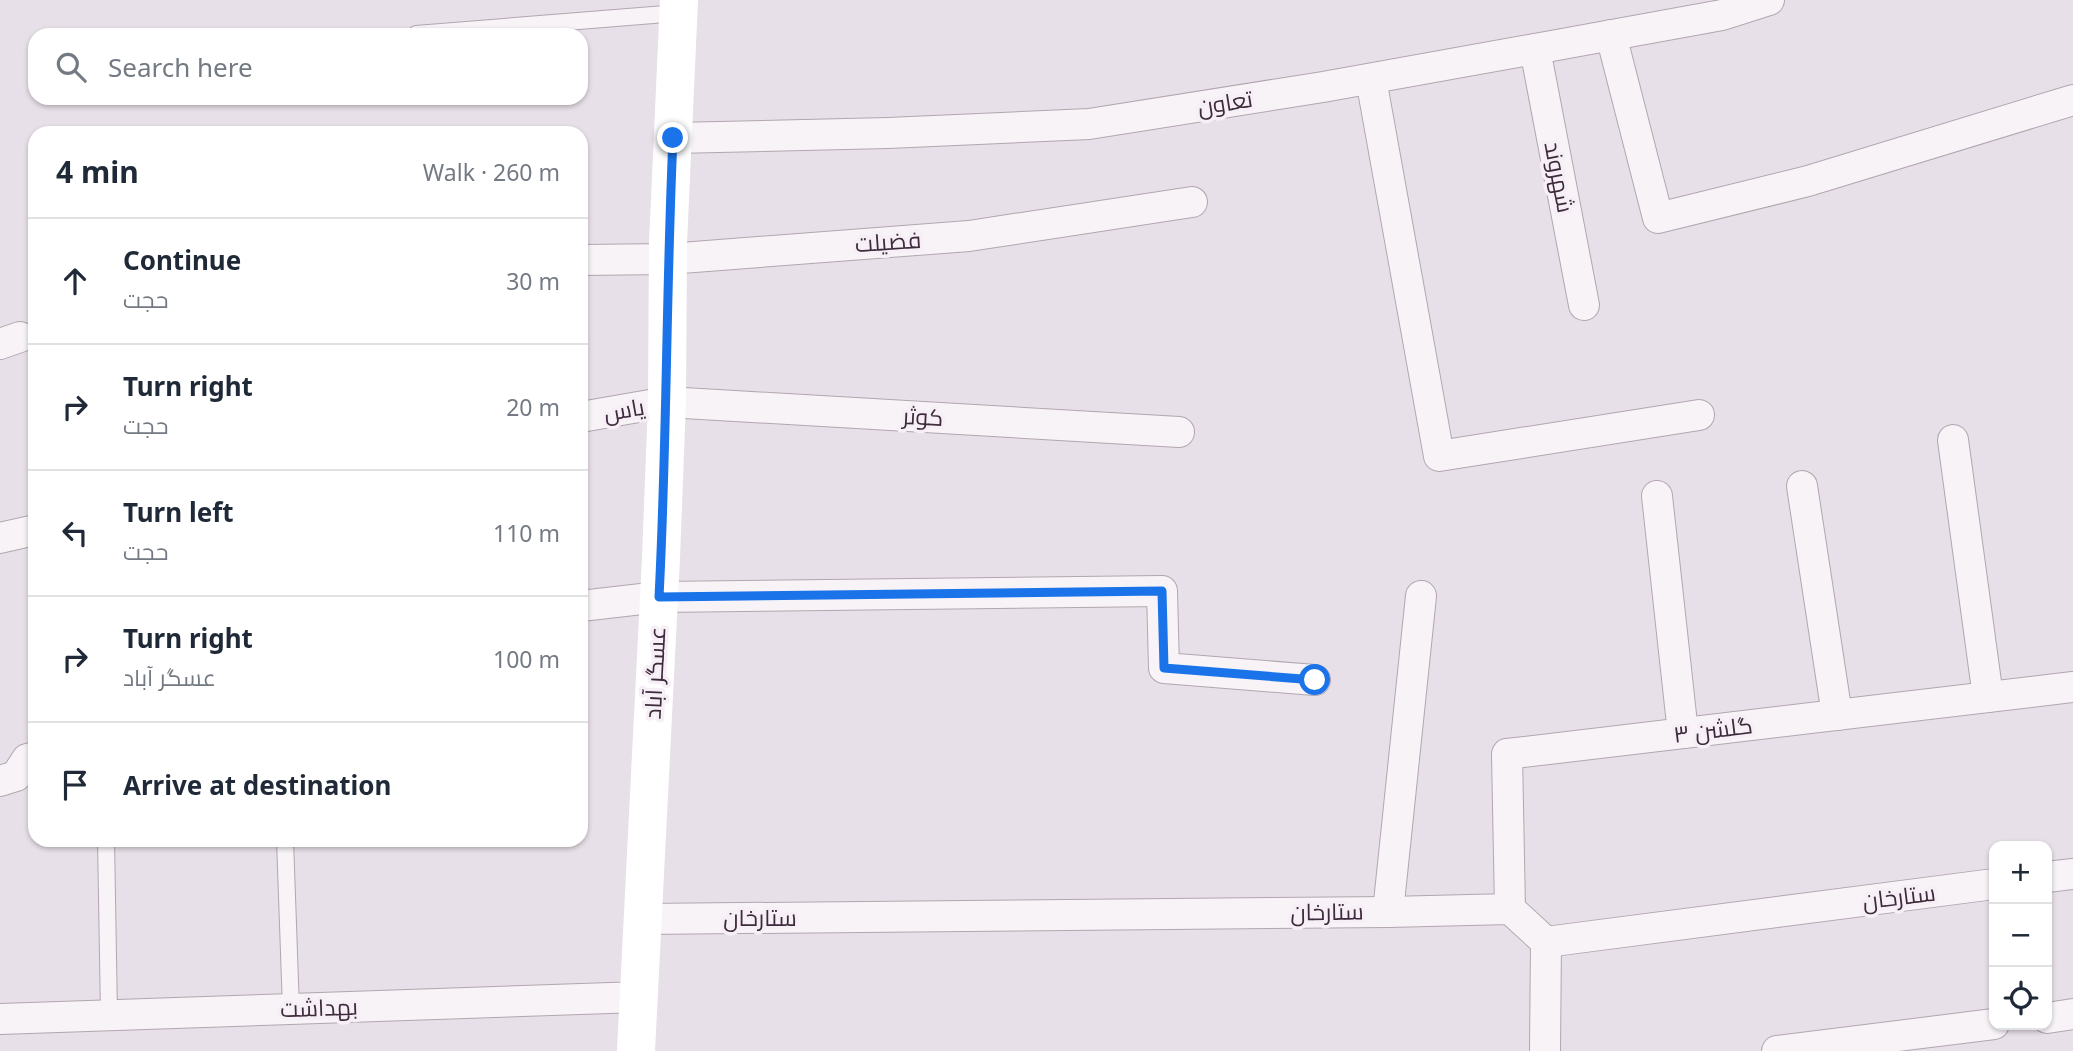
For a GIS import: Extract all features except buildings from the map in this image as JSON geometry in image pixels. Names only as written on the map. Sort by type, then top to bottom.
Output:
[{"type":"street","name":"تعاون","points":[[673,138],[888,133],[1089,124],[1371,79],[1722,15],[1769,0]]},
{"type":"street","name":"عسگر آباد","points":[[636,1051],[659,597],[667,402],[668,259],[679,6]]},
{"type":"street","points":[[1611,35],[1658,218],[1808,181],[2073,100]]},
{"type":"street","name":"شهروند","points":[[1535,49],[1584,305]]},
{"type":"street","points":[[1371,79],[1439,456],[1699,415]]},
{"type":"street","name":"فضیلت","points":[[588,260],[668,259],[969,236],[1192,202]]},
{"type":"street","name":"یاس","points":[[588,417],[667,402]]},
{"type":"street","name":"کوثر","points":[[667,402],[1179,432]]},
{"type":"street","points":[[1954,440],[1988,697]]},
{"type":"street","points":[[1802,486],[1837,715]]},
{"type":"street","points":[[1657,496],[1683,733]]},
{"type":"street","points":[[0,538],[28,532]]},
{"type":"street","points":[[588,605],[659,597],[1162,591],[1164,668],[1315,680]]},
{"type":"street","points":[[1388,912],[1421,596]]},
{"type":"street","name":"گلشن ۳","points":[[1510,909],[1507,754],[2073,687]]},
{"type":"street","points":[[0,781],[16,776],[28,759]]},
{"type":"street","points":[[2052,876],[2073,874]]},
{"type":"street","name":"ستارخان","points":[[1546,942],[1989,885]]},
{"type":"street","points":[[1510,909],[1546,942],[1545,1051]]},
{"type":"street","name":"ستارخان","points":[[643,919],[1510,909]]},
{"type":"street","name":"بهداشت","points":[[0,1019],[639,996]]},
{"type":"street","points":[[2052,1017],[2073,1014]]},
{"type":"street","points":[[1777,1051],[1989,1025]]},
{"type":"lane","points":[[472,28],[679,6]]},
{"type":"lane","points":[[106,847],[109,1015]]},
{"type":"lane","points":[[285,847],[291,1009]]},
{"type":"route","points":[[673,138],[659,597],[1162,591],[1164,668],[1315,680]]}]
